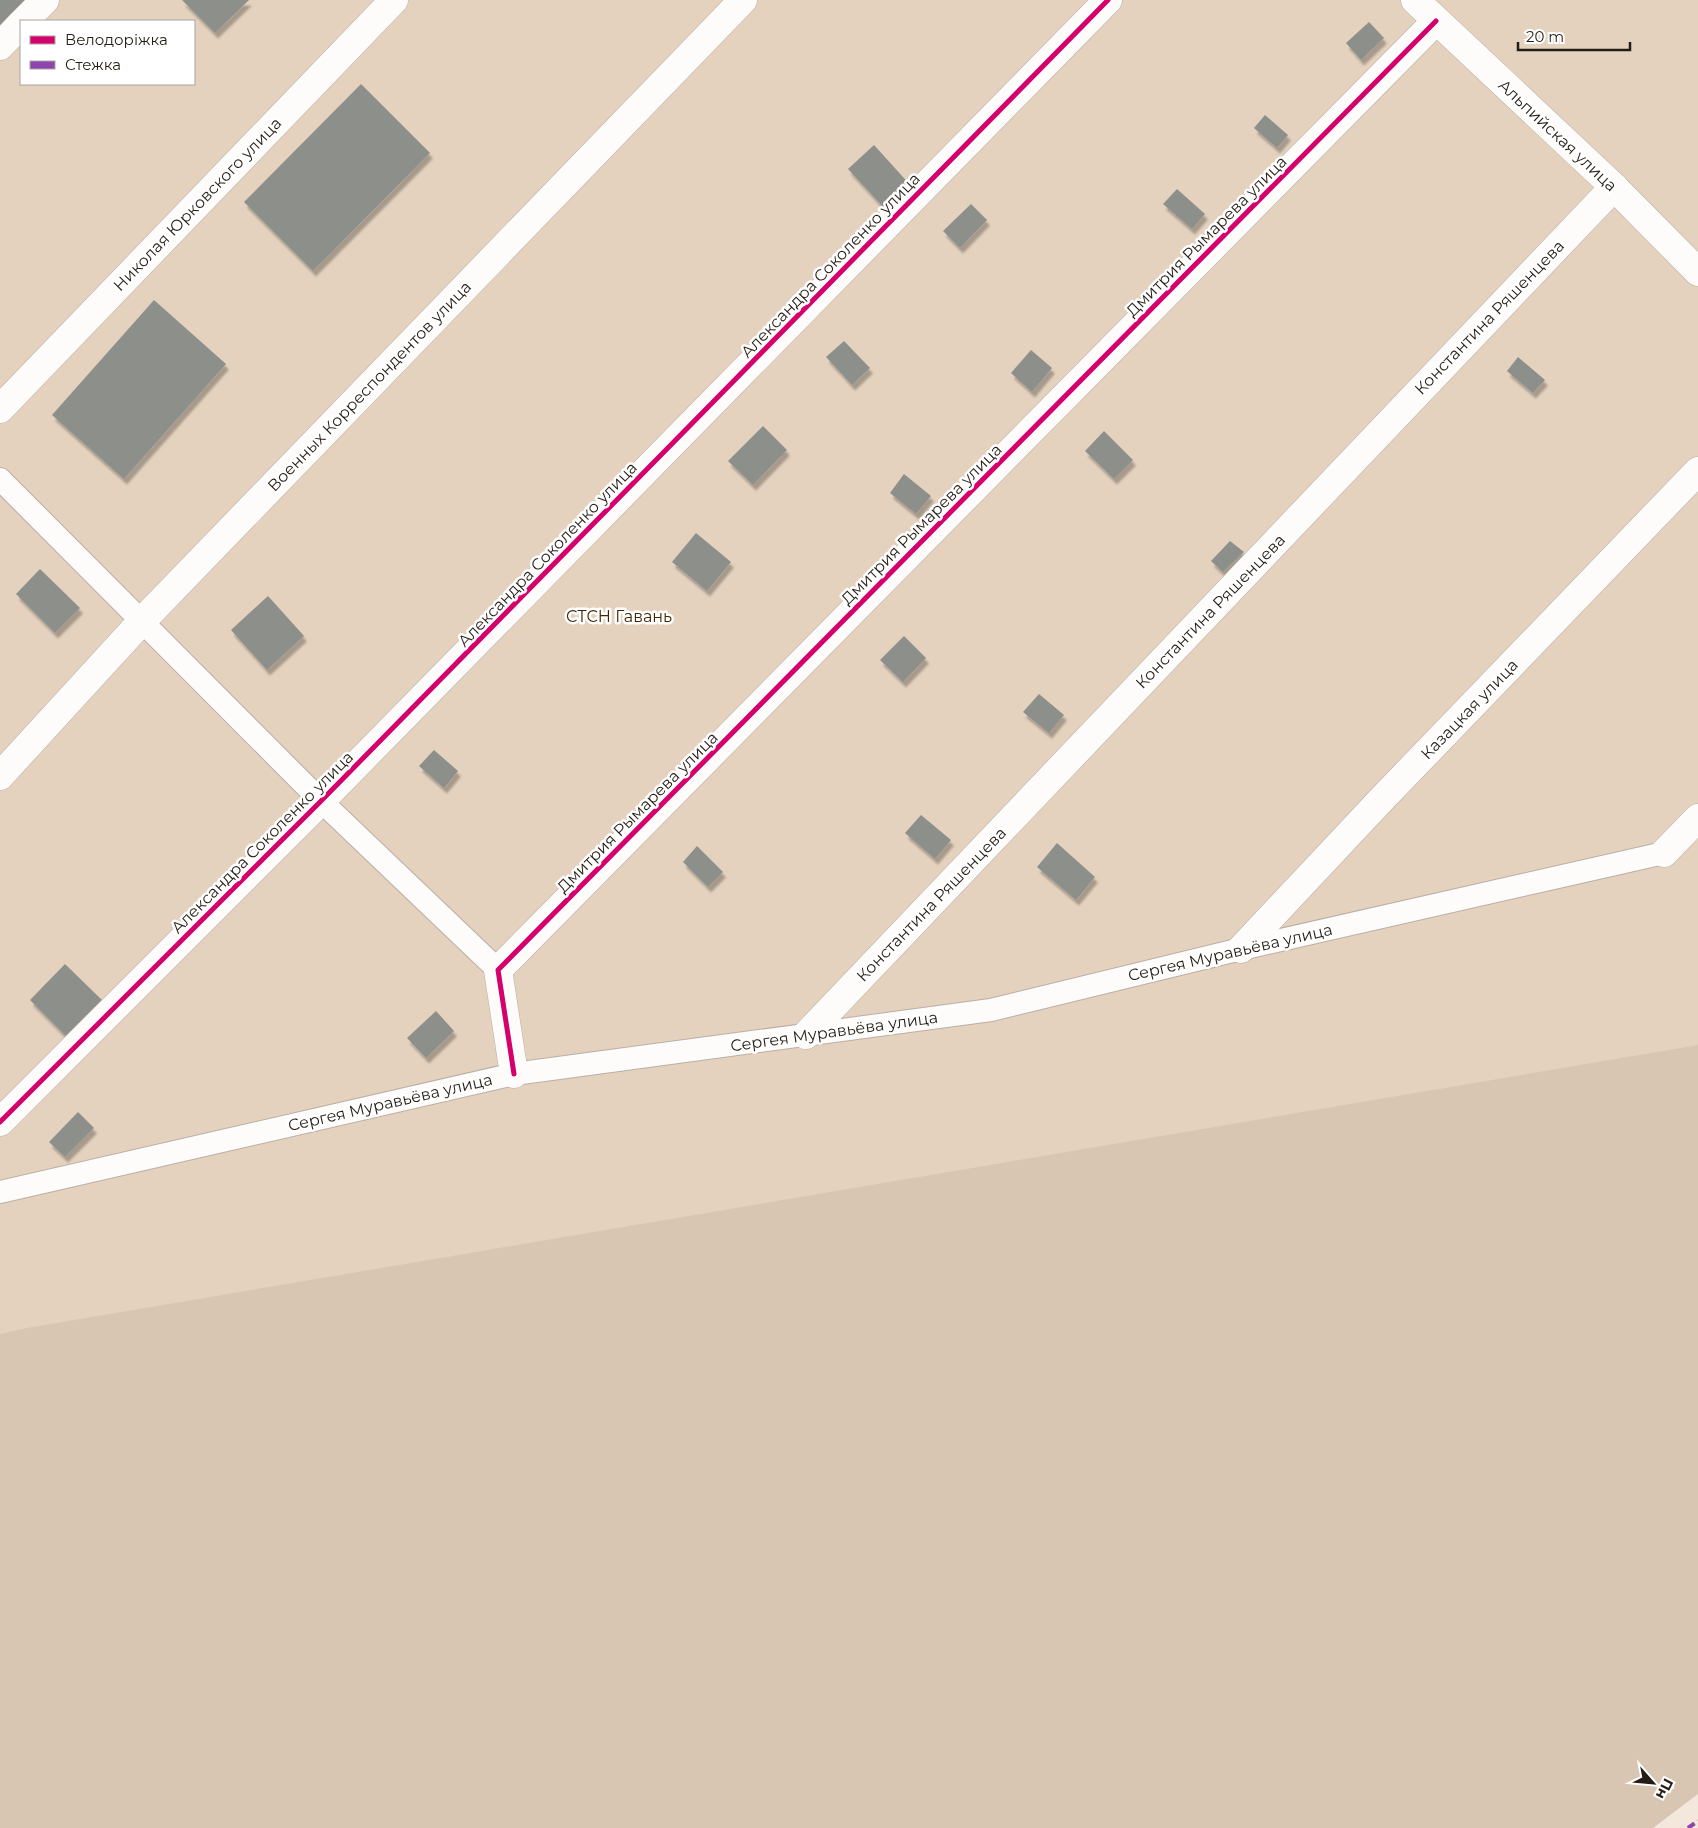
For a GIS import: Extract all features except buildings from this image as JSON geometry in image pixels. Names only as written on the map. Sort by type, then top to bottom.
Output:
[{"type":"street","points":[[25,20],[45,0]]},
{"type":"street","name":"Николая Юрковского улица","points":[[0,409],[394,0]]},
{"type":"street","name":"Военных Корреспондентов улица","points":[[0,776],[142,621],[743,0]]},
{"type":"street","name":"Александра Соколенко улица","points":[[0,1122],[321,801],[1108,0]]},
{"type":"street","name":"Альпийская улица","points":[[1415,0],[1614,187],[1698,272]]},
{"type":"street","name":"Дмитрия Рымарева улица","points":[[498,970],[1436,21]]},
{"type":"street","points":[[0,46],[20,25]]},
{"type":"street","name":"Константина Ряшенцева","points":[[806,1035],[1614,187]]},
{"type":"street","name":"Казацкая улица","points":[[1241,949],[1387,794],[1698,471]]},
{"type":"street","points":[[1664,853],[1698,818]]},
{"type":"street","points":[[498,970],[514,1074]]},
{"type":"lane","points":[[0,479],[321,801],[498,970]]},
{"type":"lane","name":"Сергея Муравьёва улица","points":[[0,1192],[514,1074],[990,1010],[1241,949],[1664,853]]},
{"type":"green space","name":"СТСН Гавань","points":[[0,0],[1698,0],[1698,1047],[0,1355]]},
{"type":"shaded area","points":[[1698,1045],[1698,1794],[1653,1828],[0,1828],[0,1334]]},
{"type":"marked path","points":[[1688,1828],[1698,1821]]},
{"type":"cycle path","points":[[0,1122],[321,801],[1108,0]]},
{"type":"cycle path","points":[[514,1074],[498,970],[1436,21]]}]
